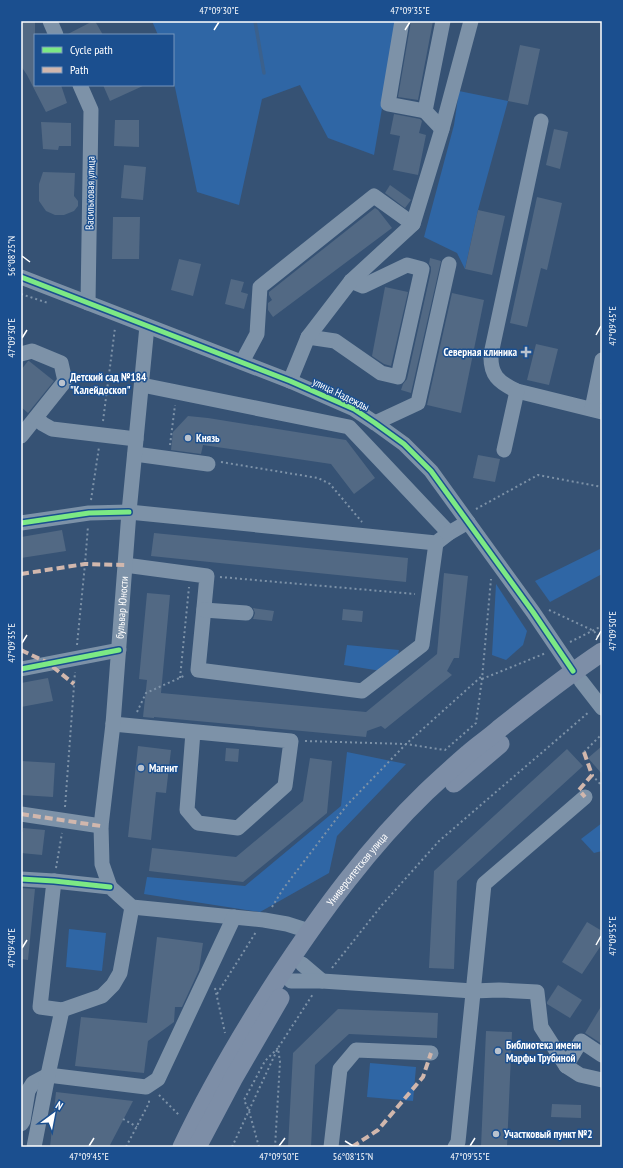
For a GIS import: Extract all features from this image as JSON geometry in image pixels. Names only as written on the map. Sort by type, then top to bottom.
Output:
[{"type":"main road","name":"Университетская улица","points":[[577,676],[602,652]]},
{"type":"main road","name":"Университетская улица","points":[[197,1147],[271,1012],[286,978],[315,934],[339,891],[382,839],[426,792],[468,753],[541,695],[577,676],[602,666]]},
{"type":"main road","name":"Университетская улица","points":[[182,1147],[220,1073],[252,1018],[286,978]]},
{"type":"street","points":[[50,21],[56,34]]},
{"type":"street","points":[[402,21],[388,104],[425,111],[442,129]]},
{"type":"street","points":[[425,111],[443,21]]},
{"type":"street","points":[[290,381],[308,337],[350,281],[413,224],[442,129],[471,21]]},
{"type":"street","name":"Васильковая улица","points":[[80,86],[91,110],[88,303]]},
{"type":"street","points":[[541,121],[491,354],[491,365],[496,376],[505,385],[517,391],[597,410],[602,360]]},
{"type":"street","points":[[242,362],[257,334],[260,287],[374,196],[413,224]]},
{"type":"street","points":[[375,423],[418,403],[449,264]]},
{"type":"street","points":[[308,337],[334,341],[381,373],[398,377],[422,269],[407,265],[363,286],[350,281]]},
{"type":"street","name":"улица Надежды","points":[[21,277],[290,381],[354,409],[404,444],[431,471],[533,612],[598,708]]},
{"type":"street","name":"бульвар Юности","points":[[110,887],[102,864],[101,826],[113,724],[129,512],[148,326]]},
{"type":"street","points":[[21,354],[32,351],[61,363],[65,381],[21,436]]},
{"type":"street","points":[[142,386],[349,427],[449,533]]},
{"type":"street","points":[[504,450],[517,391]]},
{"type":"street","points":[[36,418],[52,429],[101,435],[168,459],[208,464]]},
{"type":"street","points":[[21,523],[89,513],[129,512],[436,543],[466,519]]},
{"type":"street","points":[[125,565],[207,576],[198,670],[362,691],[422,645],[436,543]]},
{"type":"street","points":[[204,610],[246,613]]},
{"type":"street","points":[[21,669],[119,650]]},
{"type":"street","points":[[113,724],[291,741],[285,786],[238,828],[198,824],[187,810],[193,732]]},
{"type":"street","points":[[456,1147],[458,1142],[484,884],[585,797]]},
{"type":"street","points":[[21,814],[101,826]]},
{"type":"street","points":[[21,879],[110,887],[132,907],[287,924],[315,934]]},
{"type":"street","points":[[54,881],[40,1007],[62,1010],[102,996],[113,985],[120,973],[132,907]]},
{"type":"street","points":[[21,1124],[23,1121],[28,1091],[33,1083],[48,1075],[146,1087],[158,1079],[234,917]]},
{"type":"street","points":[[297,960],[323,980]]},
{"type":"street","points":[[286,978],[473,990],[537,992],[541,1027],[566,1066],[580,1075],[602,1080]]},
{"type":"street","points":[[34,1147],[62,1010]]},
{"type":"street","points":[[566,1066],[581,1042],[602,1055]]},
{"type":"street","points":[[332,1147],[340,1069],[356,1050],[431,1052]]},
{"type":"path","points":[[54,881],[64,821],[76,658],[89,513],[117,314]]},
{"type":"path","points":[[168,459],[176,392]]},
{"type":"path","points":[[208,464],[220,462],[318,478],[330,484],[374,537]]},
{"type":"path","points":[[466,519],[538,475],[602,487]]},
{"type":"path","points":[[180,678],[191,574]]},
{"type":"path","points":[[207,576],[429,595]]},
{"type":"path","points":[[291,741],[406,744],[445,750],[459,739],[476,724],[482,680],[491,579]]},
{"type":"path","points":[[567,644],[602,626]]},
{"type":"path","points":[[482,680],[550,652]]},
{"type":"path","points":[[130,726],[146,693],[198,670]]},
{"type":"path","points":[[269,912],[283,889],[347,805],[406,744],[482,676]]},
{"type":"path","points":[[232,1147],[278,1048],[323,980],[382,904],[439,841],[598,708]]},
{"type":"path","points":[[584,752],[602,734]]},
{"type":"path","points":[[592,775],[602,786]]},
{"type":"path","points":[[217,994],[260,926]]},
{"type":"path","points":[[211,965],[226,1036]]},
{"type":"path","points":[[259,1147],[249,1111],[244,1100],[266,1061],[278,1048]]},
{"type":"path","points":[[275,1147],[280,1062],[278,1048]]},
{"type":"path","points":[[146,1087],[156,1092],[183,1119]]},
{"type":"path","points":[[126,1147],[150,1103],[146,1087]]},
{"type":"path","points":[[123,1119],[137,1127]]},
{"type":"shaded area","points":[[152,21],[397,21],[374,155],[328,138],[300,85],[262,99],[239,205],[197,192],[174,83],[174,34],[158,34]]},
{"type":"shaded area","points":[[459,91],[508,101],[478,210],[465,269],[457,253],[424,237],[454,125]]},
{"type":"shaded area","points":[[602,548],[602,574],[550,602],[535,581]]},
{"type":"shaded area","points":[[496,584],[527,631],[523,645],[506,660],[492,655]]},
{"type":"shaded area","points":[[347,645],[399,650],[396,662],[381,671],[344,665]]},
{"type":"shaded area","points":[[347,752],[406,764],[337,836],[329,873],[260,912],[144,894],[147,877],[245,886],[341,806]]},
{"type":"shaded area","points":[[602,823],[602,851],[594,853],[581,839]]},
{"type":"shaded area","points":[[69,929],[106,933],[102,971],[66,967]]},
{"type":"shaded area","points":[[370,1063],[416,1067],[413,1101],[367,1097]]},
{"type":"building","points":[[21,21],[35,21],[34,86],[61,86],[67,103],[46,112],[21,66]]},
{"type":"building","points":[[95,21],[102,34],[68,34]]},
{"type":"building","points":[[411,21],[433,21],[418,100],[398,97]]},
{"type":"building","points":[[520,45],[540,49],[528,105],[508,101]]},
{"type":"building","points":[[103,86],[143,86],[110,101]]},
{"type":"building","points":[[394,114],[420,119],[422,121],[419,133],[426,135],[418,175],[393,170],[400,136],[390,134]]},
{"type":"building","points":[[115,120],[139,120],[139,147],[114,146]]},
{"type":"building","points":[[41,122],[71,123],[71,146],[59,146],[58,150],[43,149]]},
{"type":"building","points":[[554,129],[568,132],[560,169],[546,165]]},
{"type":"building","points":[[124,165],[146,167],[143,200],[121,198]]},
{"type":"building","points":[[43,172],[75,173],[74,196],[78,201],[78,206],[74,211],[64,215],[55,215],[46,211],[39,201],[39,184]]},
{"type":"building","points":[[390,185],[411,200],[405,208],[385,193]]},
{"type":"building","points":[[537,197],[562,203],[547,270],[541,268],[527,327],[510,323]]},
{"type":"building","points":[[375,208],[392,228],[273,317],[268,310],[268,303],[272,300],[269,292]]},
{"type":"building","points":[[478,210],[505,216],[492,275],[465,269]]},
{"type":"building","points":[[113,217],[140,217],[139,259],[112,259]]},
{"type":"building","points":[[430,258],[441,261],[411,393],[401,390],[407,379],[431,271],[429,264]]},
{"type":"building","points":[[179,259],[201,264],[193,296],[171,290]]},
{"type":"building","points":[[231,279],[244,282],[241,292],[248,294],[244,309],[225,304]]},
{"type":"building","points":[[385,287],[408,292],[391,366],[384,364],[372,356]]},
{"type":"building","points":[[452,293],[484,300],[461,413],[427,405]]},
{"type":"building","points":[[536,344],[558,349],[549,385],[527,380]]},
{"type":"building","points":[[28,361],[54,381],[28,413],[21,407],[21,370]]},
{"type":"building","points":[[188,416],[346,440],[375,478],[354,494],[331,464],[203,445],[201,454],[171,450],[173,432]]},
{"type":"building","points":[[478,455],[500,459],[495,482],[473,478]]},
{"type":"building","points":[[62,530],[66,551],[21,558],[21,537]]},
{"type":"building","points":[[154,533],[408,558],[406,582],[151,556]]},
{"type":"building","points":[[444,573],[468,576],[459,658],[454,658],[447,671],[452,675],[385,729],[381,726],[367,731],[366,737],[143,717],[147,680],[139,679],[147,593],[170,595],[161,693],[366,712],[437,654]]},
{"type":"building","points":[[253,608],[274,611],[272,621],[253,619],[255,613]]},
{"type":"building","points":[[343,609],[363,611],[362,622],[342,620]]},
{"type":"building","points":[[48,678],[53,701],[21,707],[21,683]]},
{"type":"building","points":[[138,746],[171,750],[166,793],[156,792],[151,840],[128,837]]},
{"type":"building","points":[[602,746],[602,774],[588,758]]},
{"type":"building","points":[[226,748],[239,749],[238,762],[225,761]]},
{"type":"building","points":[[567,749],[583,766],[457,881],[454,969],[429,968],[434,871]]},
{"type":"building","points":[[310,758],[332,761],[327,813],[243,882],[149,871],[152,848],[236,857],[303,801]]},
{"type":"building","points":[[21,761],[55,763],[53,797],[21,795]]},
{"type":"building","points":[[23,828],[45,830],[42,855],[21,853],[21,831],[23,832]]},
{"type":"building","points":[[21,888],[35,889],[28,960],[21,959]]},
{"type":"building","points":[[587,922],[602,931],[602,944],[582,974],[562,962]]},
{"type":"building","points":[[157,937],[203,943],[199,970],[182,1007],[175,1007],[174,1022],[148,1041],[144,1073],[75,1066],[81,1017],[147,1023]]},
{"type":"building","points":[[558,985],[582,1000],[570,1018],[547,1004]]},
{"type":"building","points":[[602,1005],[602,1044],[585,1033]]},
{"type":"building","points":[[338,1009],[438,1013],[437,1038],[349,1034],[315,1065],[311,1147],[288,1147],[293,1053]]},
{"type":"building","points":[[486,1031],[512,1032],[507,1147],[481,1147]]},
{"type":"building","points":[[56,1092],[133,1101],[109,1147],[50,1147]]},
{"type":"building","points":[[552,1104],[581,1105],[581,1118],[551,1117]]},
{"type":"waterway","points":[[255,21],[264,73]]},
{"type":"marked path","points":[[21,574],[85,564],[125,565]]},
{"type":"marked path","points":[[21,650],[48,663],[74,684]]},
{"type":"marked path","points":[[584,752],[592,775],[579,790],[585,797]]},
{"type":"marked path","points":[[21,814],[101,826]]},
{"type":"marked path","points":[[352,1147],[378,1130],[423,1077],[431,1053]]},
{"type":"cycle path","points":[[21,277],[290,381],[354,409],[375,423],[404,444],[431,471],[533,612],[573,671]]},
{"type":"cycle path","points":[[21,523],[89,513],[129,512]]},
{"type":"cycle path","points":[[21,669],[119,650]]},
{"type":"cycle path","points":[[21,879],[110,887]]},
{"type":"place","name":"Северная клиника","points":[[526,352]]},
{"type":"place","name":"Детский сад №184 \"Калейдоскоп\"","points":[[62,383]]},
{"type":"place","name":"Князь","points":[[188,438]]},
{"type":"place","name":"Магнит","points":[[141,768]]},
{"type":"place","name":"Библиотека имени Марфы Трубиной","points":[[498,1051]]},
{"type":"place","name":"Участковый пункт №2","points":[[496,1134]]}]
